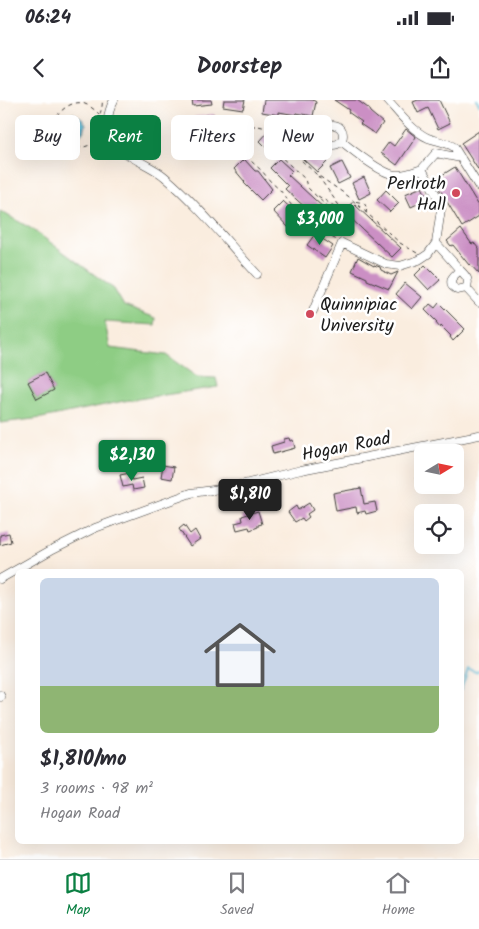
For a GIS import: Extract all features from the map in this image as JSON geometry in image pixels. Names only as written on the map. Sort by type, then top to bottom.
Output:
[{"type":"street","points":[[114,100],[109,109],[108,117],[108,128],[114,141],[126,153],[165,177],[257,274]]},
{"type":"street","points":[[387,100],[409,125],[427,137],[454,147],[479,187]]},
{"type":"street","points":[[341,142],[390,174],[407,174],[422,169],[436,153],[435,140]]},
{"type":"street","points":[[436,153],[461,158]]},
{"type":"street","points":[[313,311],[340,242],[393,266],[410,263],[424,256],[436,244],[441,209],[440,202],[422,169]]},
{"type":"street","points":[[436,244],[468,279],[466,288]]},
{"type":"street","points":[[460,270],[452,278],[452,286],[457,290],[466,288]]},
{"type":"street","points":[[466,288],[479,302]]},
{"type":"street","name":"Hogan Road","points":[[17,569],[50,550],[95,528],[190,493],[235,487],[301,470],[479,435]]},
{"type":"street","name":"Hogan Road","points":[[0,579],[15,570]]},
{"type":"path","points":[[100,115],[93,108],[82,103],[70,105],[53,121],[49,128],[51,139],[65,146],[79,148],[96,141],[100,134],[102,100]]},
{"type":"path","points":[[251,160],[280,190],[292,206],[321,234],[340,242],[343,224],[338,216],[306,187],[304,179],[284,160]]},
{"type":"path","points":[[302,160],[318,175],[354,201],[400,244],[424,256]]},
{"type":"path","points":[[318,175],[343,211]]},
{"type":"path","points":[[316,196],[343,211]]},
{"type":"path","points":[[338,216],[354,201]]},
{"type":"path","points":[[354,201],[364,204],[367,208],[366,213]]},
{"type":"green space","points":[[0,211],[32,229],[114,289],[124,306],[156,318],[155,325],[105,322],[110,348],[166,355],[197,377],[216,378],[218,387],[124,401],[42,418],[0,423]],"holes":[[[45,373],[54,390],[37,399],[28,382]]]},
{"type":"water","points":[[80,117],[86,124],[80,136]]},
{"type":"building","points":[[192,100],[211,100],[212,104],[193,106]]},
{"type":"building","points":[[224,100],[245,100],[243,109],[223,106]]},
{"type":"building","points":[[264,100],[313,100],[316,102],[313,115],[296,113],[296,115],[279,112],[279,115],[262,112]]},
{"type":"building","points":[[334,100],[357,100],[383,123],[375,134],[360,124],[362,122],[348,112],[349,110]]},
{"type":"building","points":[[418,100],[439,100],[450,123],[438,129],[428,108],[418,113],[413,102]]},
{"type":"building","points":[[406,129],[416,137],[397,165],[381,153],[389,142],[394,146]]},
{"type":"building","points":[[479,131],[479,171],[461,143]]},
{"type":"building","points":[[264,137],[264,145],[260,141]]},
{"type":"building","points":[[245,160],[255,171],[258,171],[272,189],[261,200],[244,183],[234,169]]},
{"type":"building","points":[[280,160],[292,171],[288,175],[339,222],[331,231],[285,189],[288,186],[270,168]]},
{"type":"building","points":[[304,160],[328,161],[317,172]]},
{"type":"building","points":[[342,162],[350,178],[338,184],[330,168]]},
{"type":"building","name":"Perlroth Hall","points":[[455,167],[479,206],[479,216],[462,227],[434,180]]},
{"type":"building","points":[[364,177],[371,193],[359,199],[352,183]]},
{"type":"building","points":[[422,187],[428,199],[411,207],[405,194]]},
{"type":"building","points":[[386,190],[399,203],[390,212],[377,200]]},
{"type":"building","points":[[283,201],[298,215],[288,227],[273,211]]},
{"type":"building","points":[[355,205],[401,248],[392,257],[346,214]]},
{"type":"building","points":[[461,229],[471,243],[474,243],[479,249],[479,274],[453,245],[451,246],[447,241]]},
{"type":"building","points":[[315,234],[333,246],[325,258],[307,245]]},
{"type":"building","points":[[358,257],[374,266],[380,267],[381,270],[391,275],[398,272],[389,289],[367,280],[367,278],[352,271]]},
{"type":"building","points":[[425,265],[440,280],[429,290],[415,275]]},
{"type":"building","points":[[405,283],[422,297],[412,309],[396,294]]},
{"type":"building","points":[[439,303],[465,329],[453,341],[451,336],[441,326],[440,328],[437,322],[425,310],[430,304],[435,308]]},
{"type":"building","points":[[45,373],[54,390],[37,399],[28,382]]},
{"type":"building","points":[[289,438],[290,441],[293,440],[295,448],[273,454],[271,446],[284,442],[284,439]]},
{"type":"building","points":[[163,465],[174,467],[172,479],[161,477]]},
{"type":"building","points":[[130,473],[132,480],[142,478],[144,488],[133,490],[132,485],[123,487],[120,475]]},
{"type":"building","points":[[361,488],[364,504],[375,502],[377,511],[366,514],[365,511],[357,513],[356,507],[336,511],[333,493]]},
{"type":"building","points":[[309,503],[313,510],[307,514],[309,517],[304,521],[302,518],[295,522],[288,512],[296,506],[298,510]]},
{"type":"building","points":[[258,511],[262,524],[250,530],[249,527],[237,530],[235,523],[243,521],[242,516]]},
{"type":"building","points":[[184,525],[190,534],[195,530],[200,539],[190,546],[179,529]]},
{"type":"building","points":[[9,533],[11,542],[0,545],[0,535]]},
{"type":"waterway","points":[[477,100],[479,104]]},
{"type":"waterway","points":[[464,681],[468,669],[476,672],[479,670]]},
{"type":"place","name":"Perlroth Hall","points":[[456,193]]},
{"type":"place","name":"Quinnipiac University","points":[[310,314]]}]
